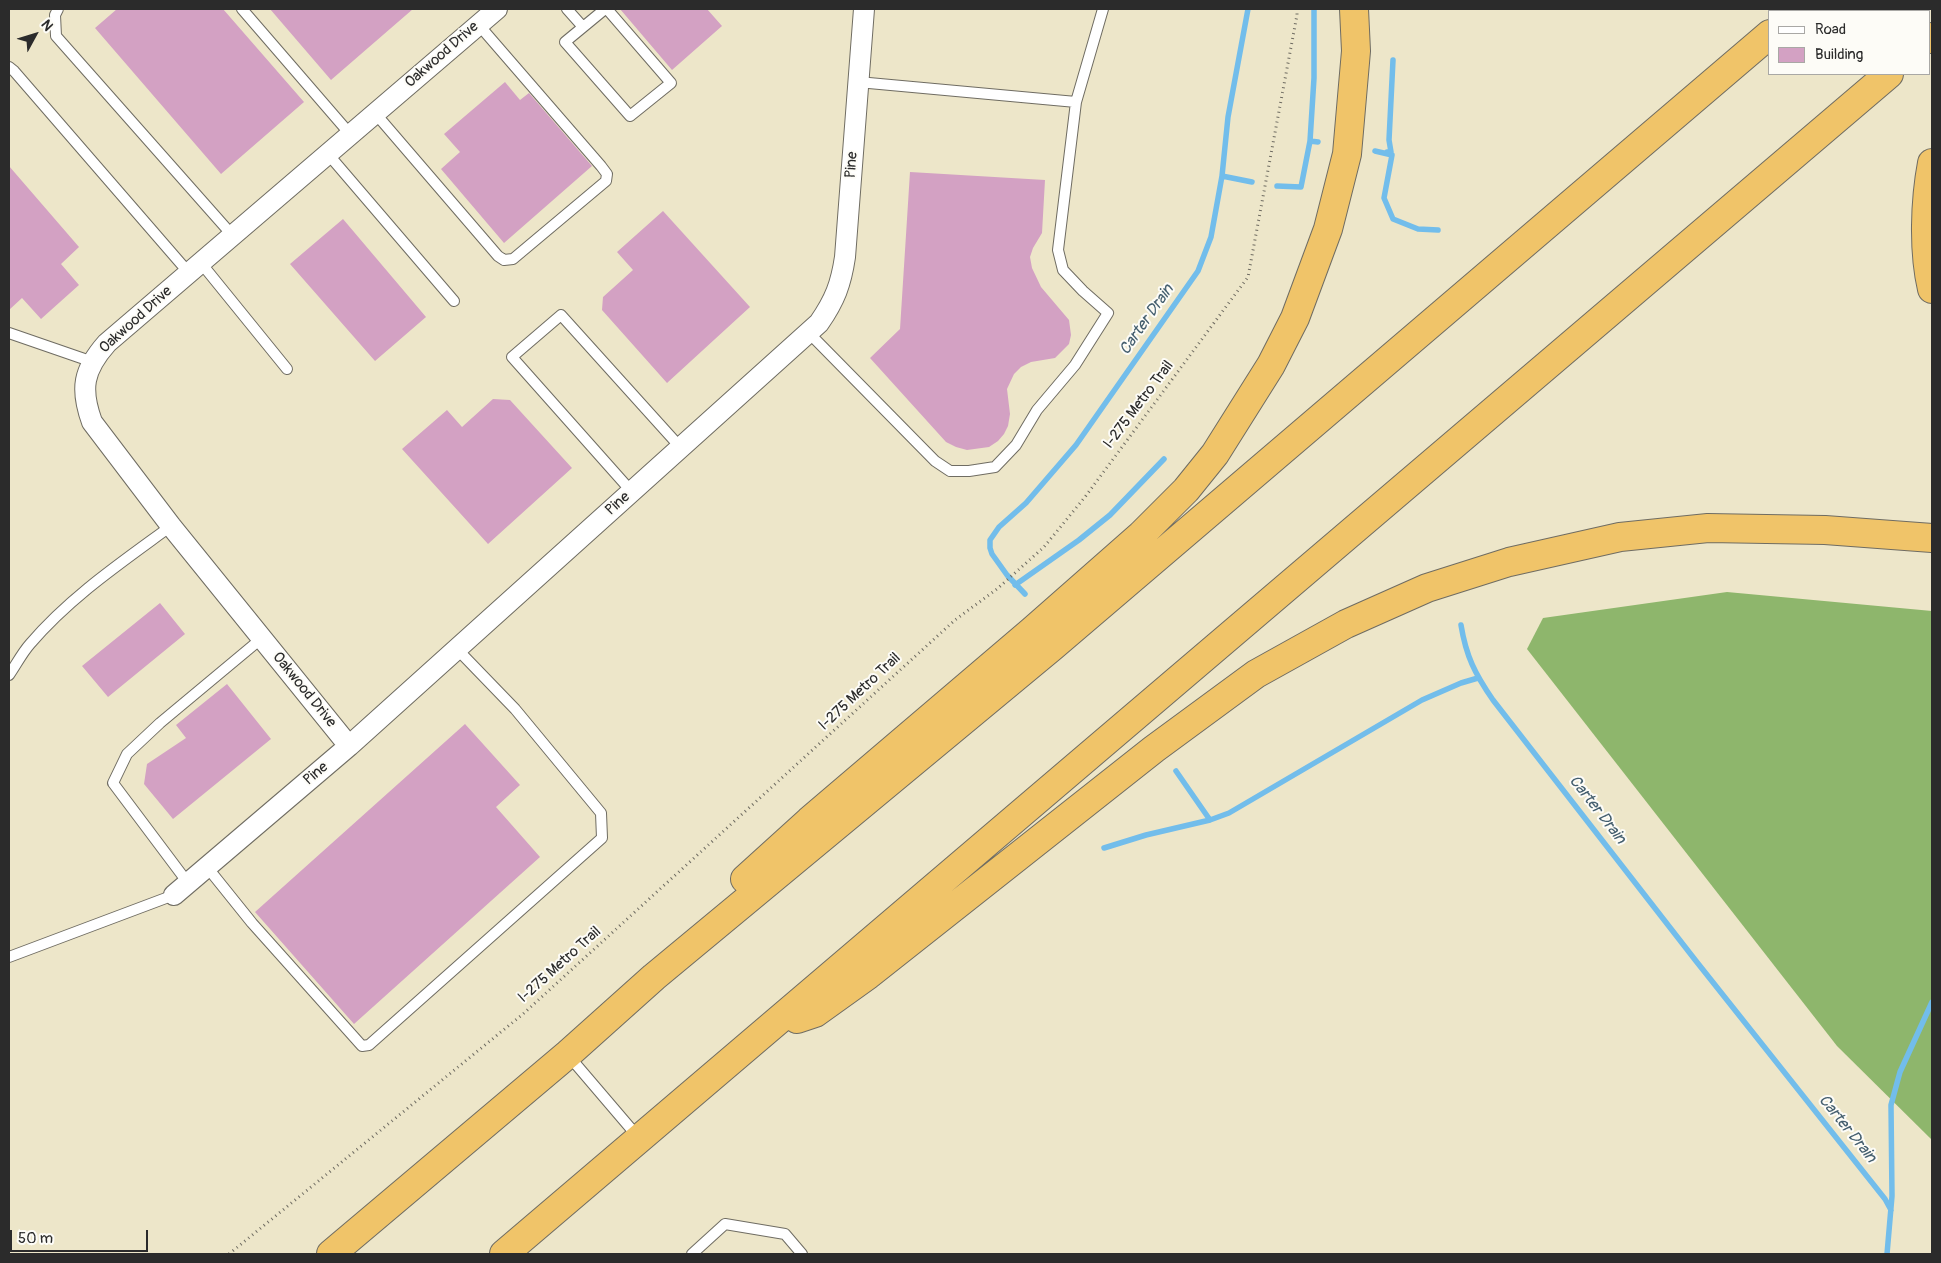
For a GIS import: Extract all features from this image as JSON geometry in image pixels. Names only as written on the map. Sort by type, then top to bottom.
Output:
[{"type":"highway","points":[[654,977],[724,898],[809,821],[1032,631],[1141,535],[1186,490],[1215,454],[1271,365],[1295,318],[1328,229],[1347,154],[1356,51],[1354,9]]},
{"type":"highway","points":[[331,1254],[568,1054],[654,977],[1052,647],[1768,36]]},
{"type":"highway","points":[[504,1254],[1888,75]]},
{"type":"highway","points":[[1932,163],[1926,224],[1929,276],[1932,289]]},
{"type":"highway","points":[[770,1029],[816,1013],[868,975],[1154,749],[1256,674],[1346,624],[1427,588],[1509,562],[1620,537],[1708,528],[1825,530],[1932,538]]},
{"type":"street","name":"Pine","points":[[181,889],[349,746],[809,333],[827,312],[836,298],[845,257],[864,9]]},
{"type":"street","name":"Oakwood Drive","points":[[349,746],[171,526],[92,422],[85,402],[85,384],[92,362],[107,343],[328,154],[484,15]]},
{"type":"lane","points":[[58,9],[55,15],[56,36],[233,236]]},
{"type":"lane","points":[[242,9],[350,134]]},
{"type":"lane","points":[[567,9],[582,27]]},
{"type":"lane","points":[[606,9],[671,83],[630,116],[565,42],[582,27],[606,9]]},
{"type":"lane","points":[[809,333],[935,461],[950,470],[969,471],[995,467],[1016,445],[1038,410],[1075,365],[1108,313],[1063,270],[1058,250],[1076,102],[1103,9]]},
{"type":"lane","points":[[375,113],[498,256],[504,260],[513,259],[606,181],[606,174],[602,166],[484,15]]},
{"type":"lane","points":[[9,68],[287,369]]},
{"type":"lane","points":[[858,82],[1076,102]]},
{"type":"lane","points":[[328,154],[454,301]]},
{"type":"lane","points":[[632,492],[512,357],[561,315],[681,448]]},
{"type":"lane","points":[[9,333],[92,362]]},
{"type":"lane","points":[[9,675],[30,644],[56,617],[80,595],[171,526]]},
{"type":"lane","points":[[9,957],[181,889],[113,783],[127,754],[160,723],[262,638]]},
{"type":"lane","points":[[207,867],[252,923],[362,1046],[369,1044],[376,1038],[602,838],[601,813],[515,709],[457,649]]},
{"type":"lane","points":[[568,1054],[640,1139]]},
{"type":"lane","points":[[692,1254],[725,1224],[784,1234],[802,1254]]},
{"type":"path","name":"I-275 Metro Trail","points":[[229,1254],[523,1014],[955,620],[996,590],[1044,547],[1085,497],[1248,277],[1296,25],[1297,9]]},
{"type":"green space","points":[[1727,592],[1932,611],[1932,1140],[1837,1046],[1527,649],[1543,618]]},
{"type":"building","points":[[117,9],[223,9],[304,102],[221,174],[95,28]]},
{"type":"building","points":[[270,9],[413,9],[331,80]]},
{"type":"building","points":[[620,9],[707,9],[722,26],[672,70]]},
{"type":"building","points":[[505,82],[520,100],[529,93],[592,166],[504,243],[441,169],[460,152],[444,134]]},
{"type":"building","points":[[9,166],[79,247],[61,264],[79,285],[41,319],[22,298],[9,310]]},
{"type":"building","points":[[910,172],[1045,180],[1042,233],[1030,257],[1032,268],[1041,287],[1069,320],[1071,335],[1069,344],[1055,358],[1031,362],[1021,367],[1014,374],[1007,389],[1010,414],[1008,426],[998,441],[989,447],[967,450],[946,442],[870,358],[900,329]]},
{"type":"building","points":[[663,211],[750,307],[667,383],[602,310],[603,297],[633,270],[617,252]]},
{"type":"building","points":[[343,219],[426,317],[375,361],[290,264]]},
{"type":"building","points":[[493,399],[510,400],[572,468],[488,544],[402,449],[447,410],[462,427]]},
{"type":"building","points":[[160,603],[185,634],[108,697],[82,666]]},
{"type":"building","points":[[227,684],[271,739],[173,819],[144,784],[147,764],[186,738],[176,725]]},
{"type":"building","points":[[465,724],[520,785],[496,807],[540,857],[354,1024],[255,912]]},
{"type":"waterway","name":"Carter Drain","points":[[1025,594],[1007,575],[992,554],[990,540],[999,527],[1026,503],[1076,445],[1198,271],[1211,237],[1222,176],[1228,117],[1248,9]]},
{"type":"waterway","points":[[1277,186],[1301,187],[1310,141],[1314,78],[1314,9]]},
{"type":"waterway","points":[[1387,152],[1391,152],[1389,140],[1393,60]]},
{"type":"waterway","points":[[1310,141],[1318,142]]},
{"type":"waterway","points":[[1375,151],[1392,155],[1384,198],[1393,219],[1418,229],[1438,230]]},
{"type":"waterway","points":[[1222,176],[1252,182]]},
{"type":"waterway","points":[[1015,585],[1079,540],[1110,515],[1164,459]]},
{"type":"waterway","name":"Carter Drain","points":[[1461,625],[1472,664],[1493,700],[1696,961],[1885,1199],[1891,1210]]},
{"type":"waterway","name":"Carter Drain","points":[[1104,848],[1146,835],[1210,820],[1229,813],[1422,700],[1461,683],[1478,678]]},
{"type":"waterway","name":"Carter Drain","points":[[1176,771],[1210,820]]},
{"type":"waterway","points":[[1887,1254],[1892,1196],[1891,1105],[1900,1072],[1932,1002]]}]
